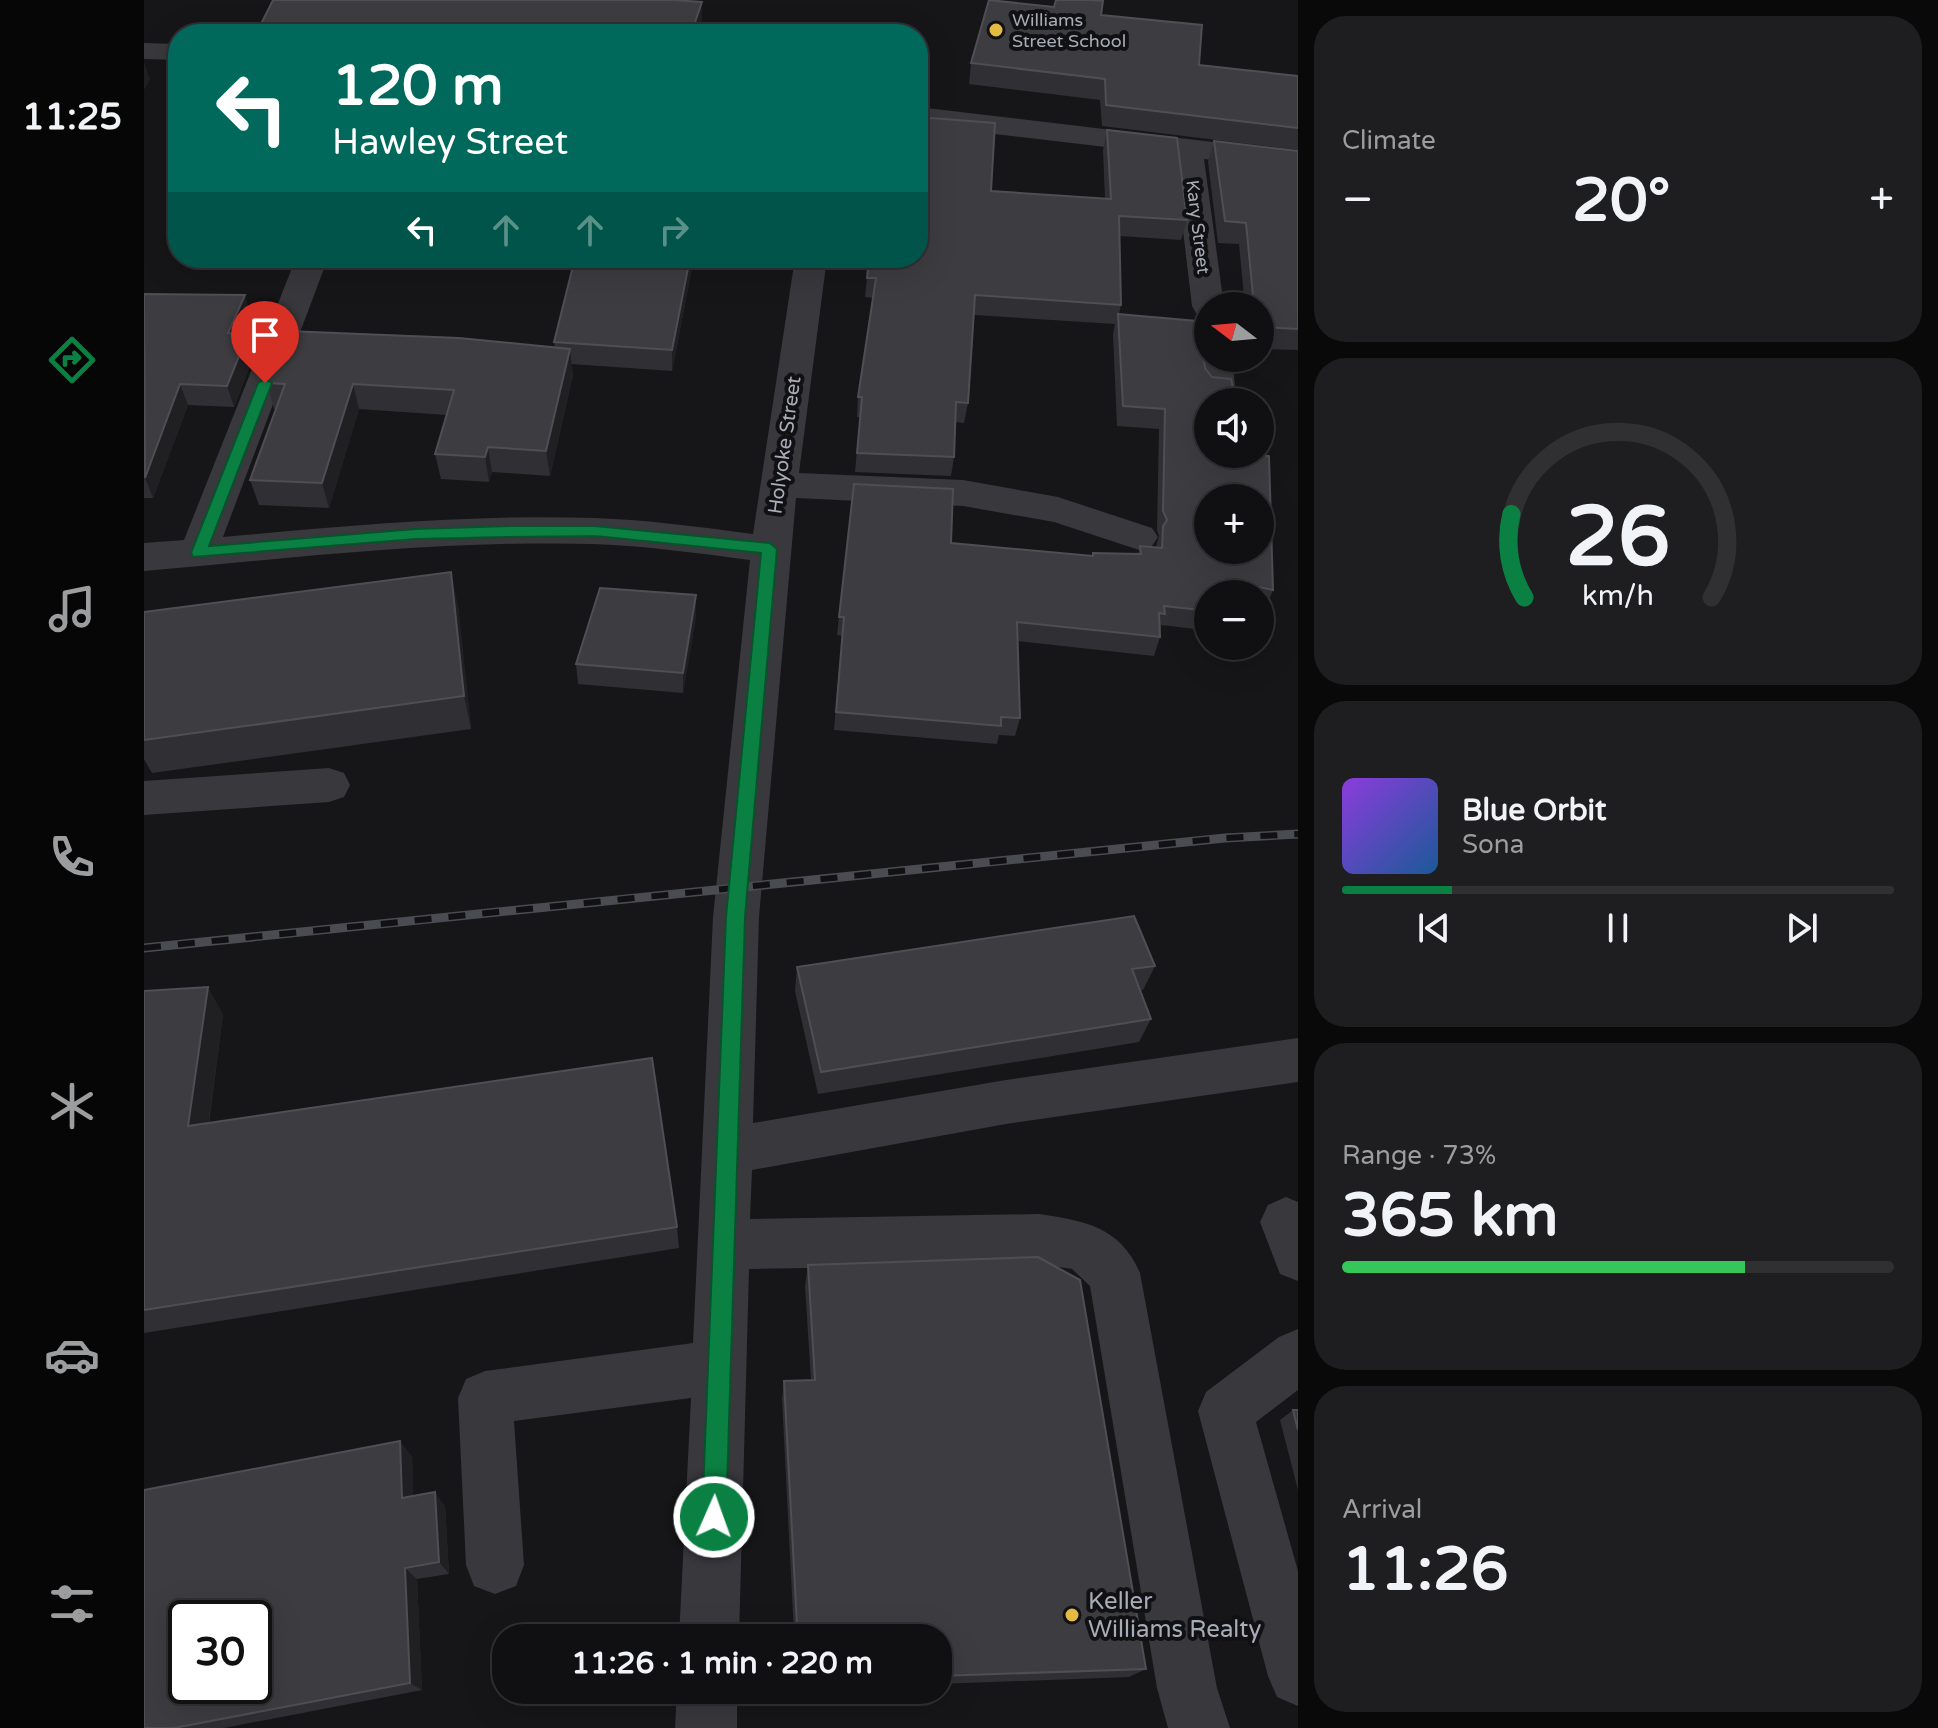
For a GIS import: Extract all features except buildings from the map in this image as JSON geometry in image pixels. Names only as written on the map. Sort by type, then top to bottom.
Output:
[{"type":"street","points":[[144,51],[168,52]]},
{"type":"street","points":[[928,117],[1298,161]]},
{"type":"street","name":"Kary Street","points":[[1188,147],[1206,292]]},
{"type":"street","points":[[198,553],[308,268]]},
{"type":"street","name":"Holyoke Street","points":[[710,1624],[736,917],[770,549],[810,268]]},
{"type":"street","points":[[779,485],[963,493],[1058,510],[1139,537]]},
{"type":"street","points":[[144,557],[416,534],[509,531],[595,531],[770,549]]},
{"type":"street","points":[[144,798],[329,785]]},
{"type":"street","points":[[728,1151],[1006,1102],[1298,1060]]},
{"type":"street","points":[[724,1244],[1039,1239],[1084,1246],[1114,1273],[1187,1688],[1199,1728]]},
{"type":"street","points":[[1298,1356],[1225,1411],[1298,1676]]},
{"type":"street","points":[[495,1565],[485,1398],[719,1367]]},
{"type":"street","points":[[706,1728],[707,1704]]},
{"type":"railway","points":[[144,948],[1225,838],[1298,834]]},
{"type":"place","name":"Williams Street School","points":[[996,30]]},
{"type":"place","name":"Keller Williams Realty","points":[[1072,1615]]},
{"type":"route","points":[[265,383],[198,553],[416,534],[509,531],[595,531],[770,549],[736,917],[714,1517]]}]
